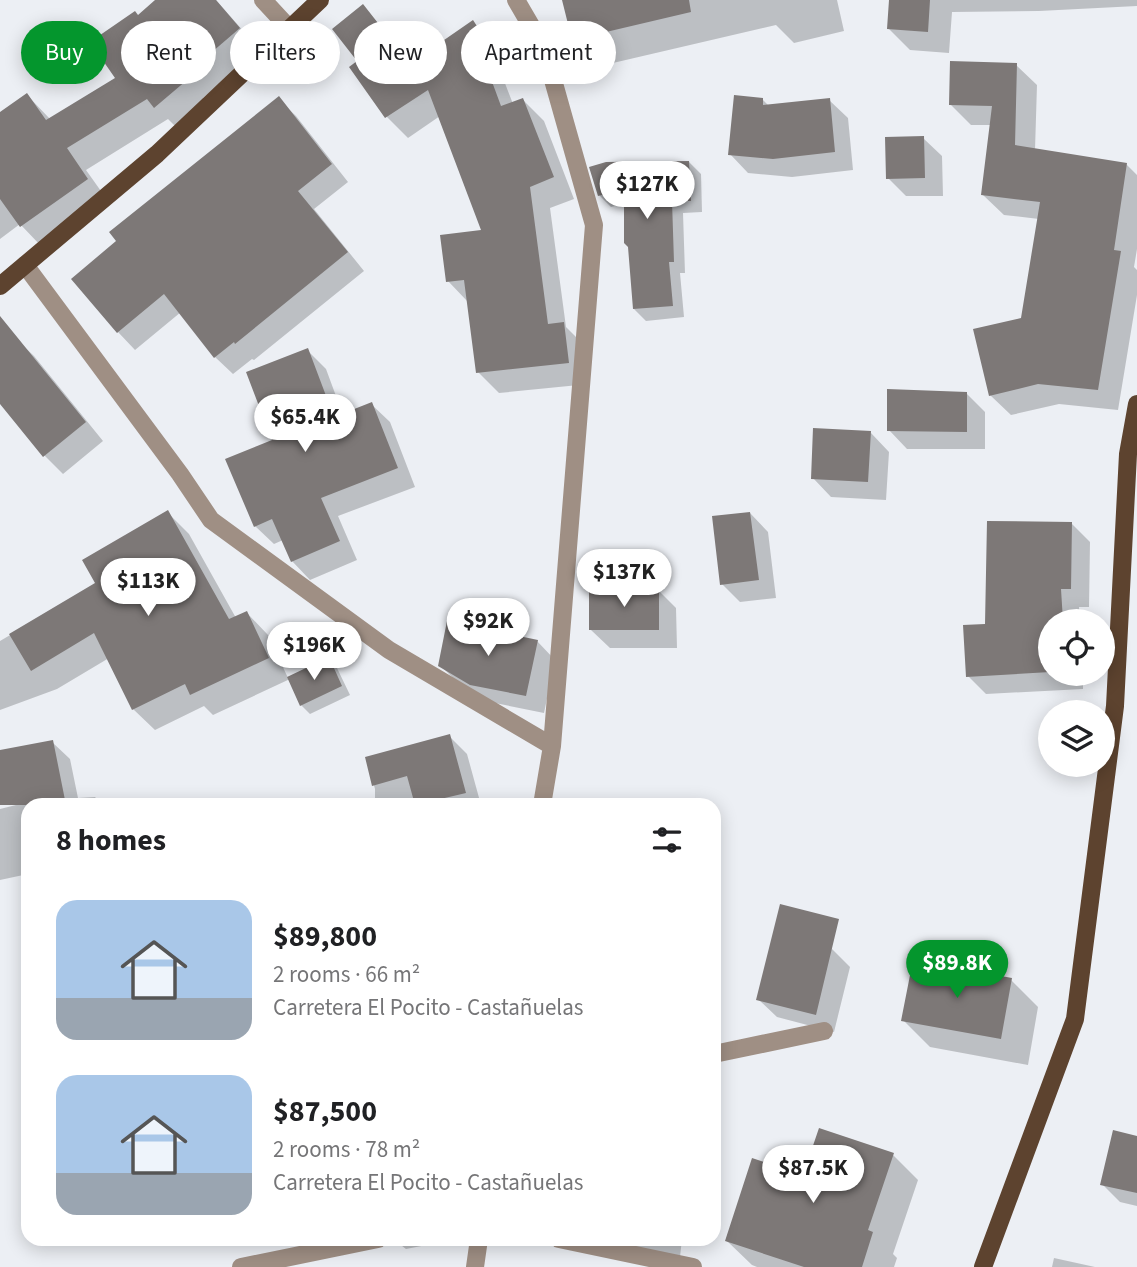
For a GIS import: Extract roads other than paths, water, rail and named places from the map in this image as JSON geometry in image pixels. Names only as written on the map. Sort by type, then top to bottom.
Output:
[{"type":"main road","points":[[296,21],[320,0]]},
{"type":"main road","points":[[0,286],[157,154],[230,84]]},
{"type":"main road","points":[[983,1267],[1075,1019],[1115,706],[1128,454],[1137,404]]},
{"type":"street","points":[[263,0],[283,21]]},
{"type":"street","points":[[516,0],[544,48],[594,225],[552,746],[543,798]]},
{"type":"street","points":[[25,265],[211,520],[388,650],[552,746]]},
{"type":"street","points":[[721,1053],[824,1031]]},
{"type":"street","points":[[241,1267],[344,1246]]},
{"type":"street","points":[[475,1267],[478,1246]]},
{"type":"street","points":[[592,1246],[693,1267]]}]
